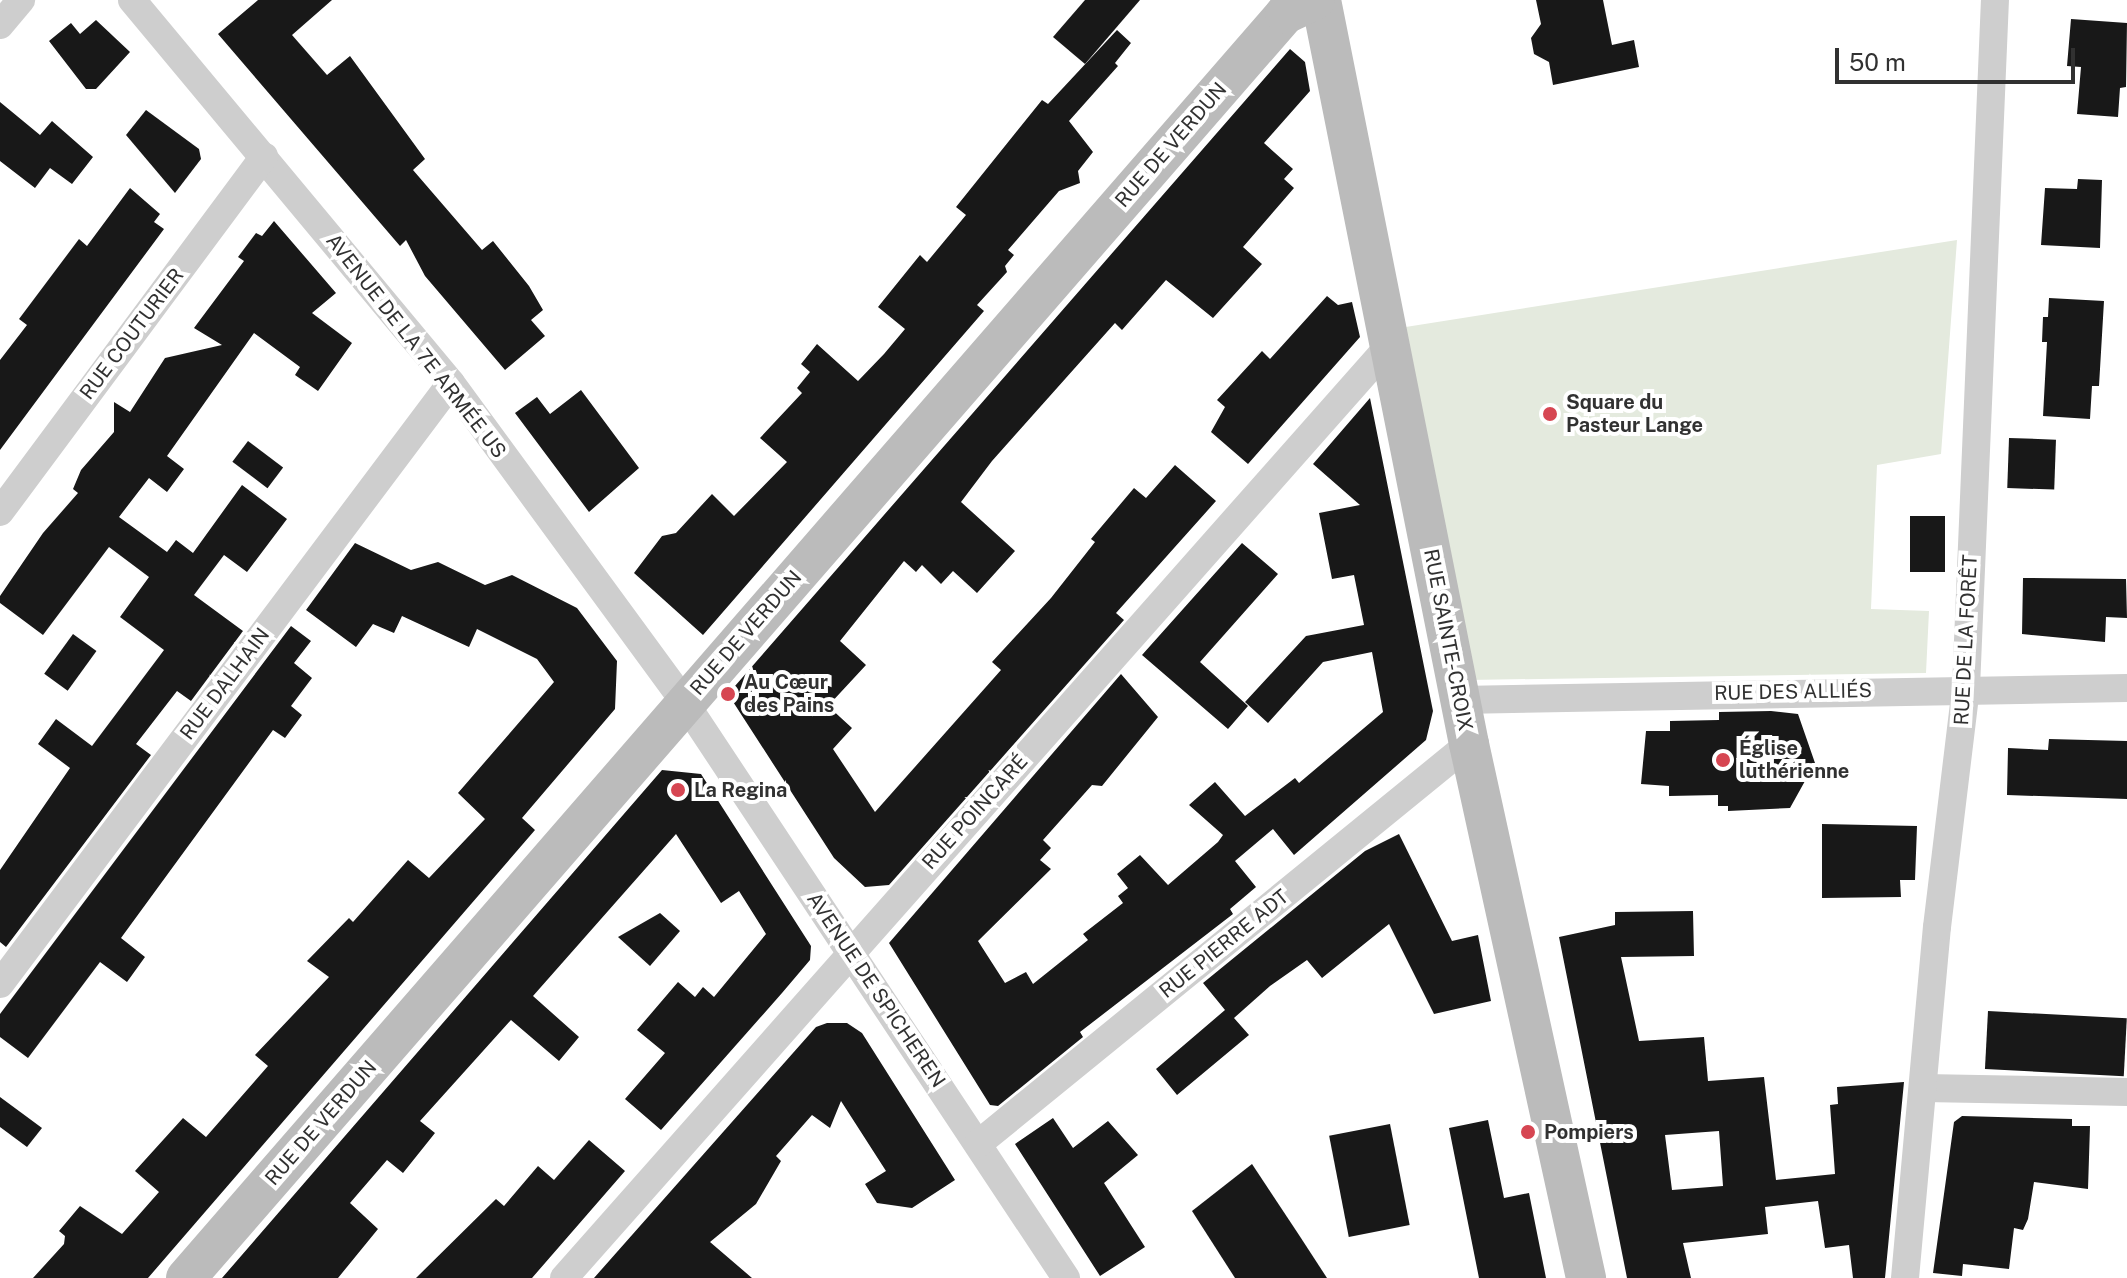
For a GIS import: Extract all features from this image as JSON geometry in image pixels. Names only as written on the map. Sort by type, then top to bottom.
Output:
[{"type":"main road","name":"RUE SAINTE-CROIX","points":[[1318,0],[1469,744],[1586,1278]]},
{"type":"main road","name":"RUE DE VERDUN","points":[[186,1278],[1285,14],[1318,0]]},
{"type":"street","points":[[0,25],[21,0]]},
{"type":"street","name":"AVENUE DE LA 7E ARMÉE US","points":[[132,0],[451,383],[685,703]]},
{"type":"street","name":"RUE DE LA FORÊT","points":[[1905,1278],[1937,927],[1966,688],[1995,0]]},
{"type":"street","name":"RUE COUTURIER","points":[[0,512],[264,156]]},
{"type":"street","name":"RUE POINCARÉ","points":[[564,1278],[1388,347]]},
{"type":"street","name":"RUE DALHAIN","points":[[0,984],[451,383]]},
{"type":"street","name":"RUE DES ALLIÉS","points":[[1460,700],[1966,688],[2127,688]]},
{"type":"street","name":"AVENUE DE SPICHEREN","points":[[685,703],[1066,1278]]},
{"type":"street","name":"RUE PIERRE ADT","points":[[978,1144],[1469,744]]},
{"type":"street","points":[[1924,1088],[2127,1092]]},
{"type":"shaded area","points":[[1957,240],[1941,454],[1877,465],[1871,609],[1929,611],[1926,673],[1468,680],[1393,329]]},
{"type":"building","points":[[258,0],[332,0],[292,35],[327,75],[350,56],[425,159],[413,170],[482,250],[493,241],[529,286],[543,310],[531,320],[545,336],[505,370],[425,276],[406,240],[400,246],[218,34]]},
{"type":"building","points":[[1085,0],[1140,0],[1085,64],[1053,37]]},
{"type":"building","points":[[1536,0],[1603,0],[1612,45],[1634,40],[1639,67],[1553,85],[1549,62],[1534,54],[1531,38],[1541,24]]},
{"type":"building","points":[[2071,19],[2127,23],[2126,87],[2120,88],[2118,117],[2077,114],[2081,67],[2067,66]]},
{"type":"building","points":[[96,20],[130,52],[96,89],[86,89],[49,41],[71,23],[80,34]]},
{"type":"building","points":[[1117,30],[1131,43],[1115,63],[1118,66],[1069,121],[1093,152],[1078,171],[1080,183],[1059,191],[1008,250],[1014,255],[1005,266],[1007,272],[977,305],[984,311],[703,635],[634,573],[662,536],[676,533],[712,494],[734,516],[787,462],[760,438],[802,393],[797,388],[810,372],[801,364],[817,344],[858,381],[884,354],[905,329],[878,307],[920,255],[927,262],[966,215],[956,207],[1042,100],[1048,104]]},
{"type":"building","points":[[1290,49],[1305,62],[1310,91],[1264,143],[1293,169],[1284,179],[1294,188],[1243,247],[1262,264],[1213,318],[1166,280],[1122,330],[1115,323],[992,461],[961,502],[1015,551],[977,593],[953,571],[941,584],[922,565],[916,572],[904,561],[840,641],[866,665],[828,706],[852,728],[833,749],[875,812],[1001,670],[992,662],[1051,598],[1095,542],[1091,539],[1134,488],[1146,498],[1175,465],[1216,501],[1116,613],[1124,620],[889,885],[865,887],[834,858],[728,694]]},
{"type":"building","points":[[0,102],[40,135],[52,121],[93,157],[72,184],[50,168],[35,188],[0,161]]},
{"type":"building","points":[[146,110],[199,149],[201,159],[175,193],[126,135]]},
{"type":"building","points":[[2078,179],[2102,180],[2100,248],[2041,245],[2045,188],[2077,189]]},
{"type":"building","points":[[130,188],[160,214],[154,222],[164,229],[0,450],[0,360],[27,325],[19,319],[79,239],[87,246]]},
{"type":"building","points":[[274,221],[336,293],[312,313],[352,343],[318,391],[295,375],[300,367],[254,333],[167,456],[184,469],[167,492],[149,478],[119,517],[167,552],[176,540],[193,553],[242,485],[287,519],[247,572],[224,555],[194,595],[243,631],[191,701],[177,691],[136,744],[151,755],[6,947],[0,942],[0,870],[70,768],[38,744],[56,719],[92,746],[164,650],[120,617],[149,577],[109,547],[43,635],[0,603],[0,596],[43,533],[78,493],[73,489],[81,470],[114,432],[114,402],[130,412],[165,358],[222,345],[194,328],[244,261],[238,257],[256,233],[262,236]]},
{"type":"building","points":[[1327,296],[1338,305],[1352,302],[1360,337],[1248,464],[1211,432],[1225,407],[1217,400],[1262,351],[1270,359]]},
{"type":"building","points":[[2049,298],[2104,301],[2099,386],[2092,386],[2090,419],[2043,416],[2047,342],[2042,342],[2043,317],[2048,317]]},
{"type":"building","points":[[581,390],[639,468],[589,512],[515,413],[537,397],[550,414]]},
{"type":"building","points":[[1370,398],[1433,711],[1426,740],[1294,855],[1273,829],[1235,861],[1256,887],[1230,909],[1233,914],[1080,1032],[1083,1037],[998,1106],[990,1105],[889,943],[1121,674],[1158,717],[1102,786],[1092,785],[1043,840],[1051,848],[1040,860],[1051,869],[978,941],[1005,983],[1026,972],[1033,984],[1088,940],[1083,934],[1123,903],[1118,896],[1128,888],[1117,874],[1140,855],[1168,885],[1218,842],[1223,835],[1189,805],[1215,782],[1245,816],[1295,778],[1299,783],[1383,712],[1372,652],[1323,662],[1268,723],[1245,702],[1306,636],[1364,625],[1354,575],[1332,579],[1319,513],[1360,505],[1313,464]]},
{"type":"building","points":[[2009,438],[2056,440],[2054,490],[2007,488]]},
{"type":"building","points":[[248,441],[283,467],[267,488],[232,462]]},
{"type":"building","points":[[1910,516],[1945,516],[1945,572],[1910,572]]},
{"type":"building","points":[[355,543],[411,570],[438,562],[485,585],[512,575],[577,608],[617,661],[615,709],[522,818],[535,830],[148,1278],[33,1278],[64,1244],[65,1236],[59,1231],[80,1206],[122,1234],[159,1192],[135,1171],[183,1118],[206,1137],[268,1066],[255,1055],[329,977],[307,961],[349,918],[353,922],[408,860],[429,878],[485,819],[458,793],[554,682],[537,659],[477,629],[469,647],[402,616],[394,633],[373,624],[356,647],[306,610]]},
{"type":"building","points":[[1242,543],[1278,574],[1200,662],[1248,706],[1228,729],[1142,655]]},
{"type":"building","points":[[2023,578],[2126,579],[2127,618],[2106,617],[2105,642],[2022,634]]},
{"type":"building","points":[[291,626],[311,641],[294,663],[312,678],[291,706],[302,715],[285,738],[273,730],[121,938],[145,957],[127,982],[100,962],[28,1058],[0,1037],[0,1014]]},
{"type":"building","points":[[73,634],[96,651],[68,691],[44,674]]},
{"type":"building","name":"Église luthérienne","points":[[1719,712],[1798,714],[1815,763],[1790,808],[1728,811],[1728,806],[1718,806],[1718,795],[1669,796],[1669,786],[1641,784],[1646,731],[1670,731],[1670,721],[1719,720]]},
{"type":"building","points":[[2049,739],[2127,741],[2127,799],[2007,795],[2008,748],[2048,750]]},
{"type":"building","points":[[662,770],[701,774],[811,946],[810,960],[782,993],[661,1130],[625,1099],[665,1053],[637,1030],[678,982],[695,997],[703,987],[714,997],[766,934],[739,891],[721,903],[676,834],[533,996],[579,1037],[559,1061],[511,1020],[420,1121],[435,1133],[403,1173],[387,1160],[350,1203],[378,1229],[338,1278],[222,1278]]},
{"type":"building","points":[[1822,824],[1917,826],[1915,880],[1900,880],[1901,897],[1822,898]]},
{"type":"building","points":[[1399,834],[1452,941],[1478,935],[1491,1001],[1434,1014],[1389,924],[1322,978],[1307,960],[1270,986],[1234,1018],[1249,1035],[1177,1095],[1156,1069],[1225,1010],[1203,983],[1365,851]]},
{"type":"building","points":[[1693,911],[1694,956],[1621,957],[1639,1041],[1704,1037],[1708,1081],[1764,1077],[1776,1180],[1835,1174],[1830,1105],[1838,1104],[1837,1087],[1904,1082],[1885,1278],[1853,1278],[1849,1245],[1825,1248],[1818,1201],[1765,1207],[1768,1234],[1683,1243],[1691,1278],[1627,1278],[1559,937],[1615,925],[1615,912]],"holes":[[[1719,1131],[1723,1186],[1672,1190],[1665,1135]]]},
{"type":"building","points":[[660,913],[680,931],[650,966],[618,937]]},
{"type":"building","points":[[1988,1011],[2127,1018],[2124,1076],[1985,1069]]},
{"type":"building","points":[[827,1023],[847,1023],[862,1033],[955,1180],[912,1208],[877,1203],[865,1184],[886,1171],[841,1101],[830,1128],[812,1115],[776,1156],[781,1161],[756,1204],[710,1242],[752,1278],[594,1278],[816,1027]]},
{"type":"building","points":[[0,1097],[42,1128],[27,1147],[0,1127]]},
{"type":"building","points":[[1962,1116],[2072,1119],[2072,1126],[2090,1126],[2088,1189],[2034,1182],[2028,1219],[2023,1230],[2014,1228],[2009,1269],[1963,1264],[1962,1276],[1933,1273],[1954,1122]]},
{"type":"building","points":[[1053,1118],[1073,1148],[1108,1121],[1138,1155],[1104,1183],[1145,1247],[1100,1276],[1015,1144]]},
{"type":"building","points":[[1488,1120],[1504,1198],[1529,1193],[1546,1278],[1479,1278],[1449,1128]]},
{"type":"building","points":[[1390,1124],[1410,1225],[1349,1237],[1329,1136]]},
{"type":"building","points":[[589,1140],[625,1171],[532,1278],[416,1278],[496,1199],[504,1206],[538,1166],[554,1180]]},
{"type":"building","points":[[1252,1164],[1327,1278],[1235,1278],[1192,1211]]},
{"type":"place","name":"Square du Pasteur Lange","points":[[1550,414]]},
{"type":"place","name":"Au Cœur des Pains","points":[[728,694]]},
{"type":"place","name":"Église luthérienne","points":[[1723,760]]},
{"type":"place","name":"La Regina","points":[[678,790]]},
{"type":"place","name":"Pompiers","points":[[1528,1132]]}]
